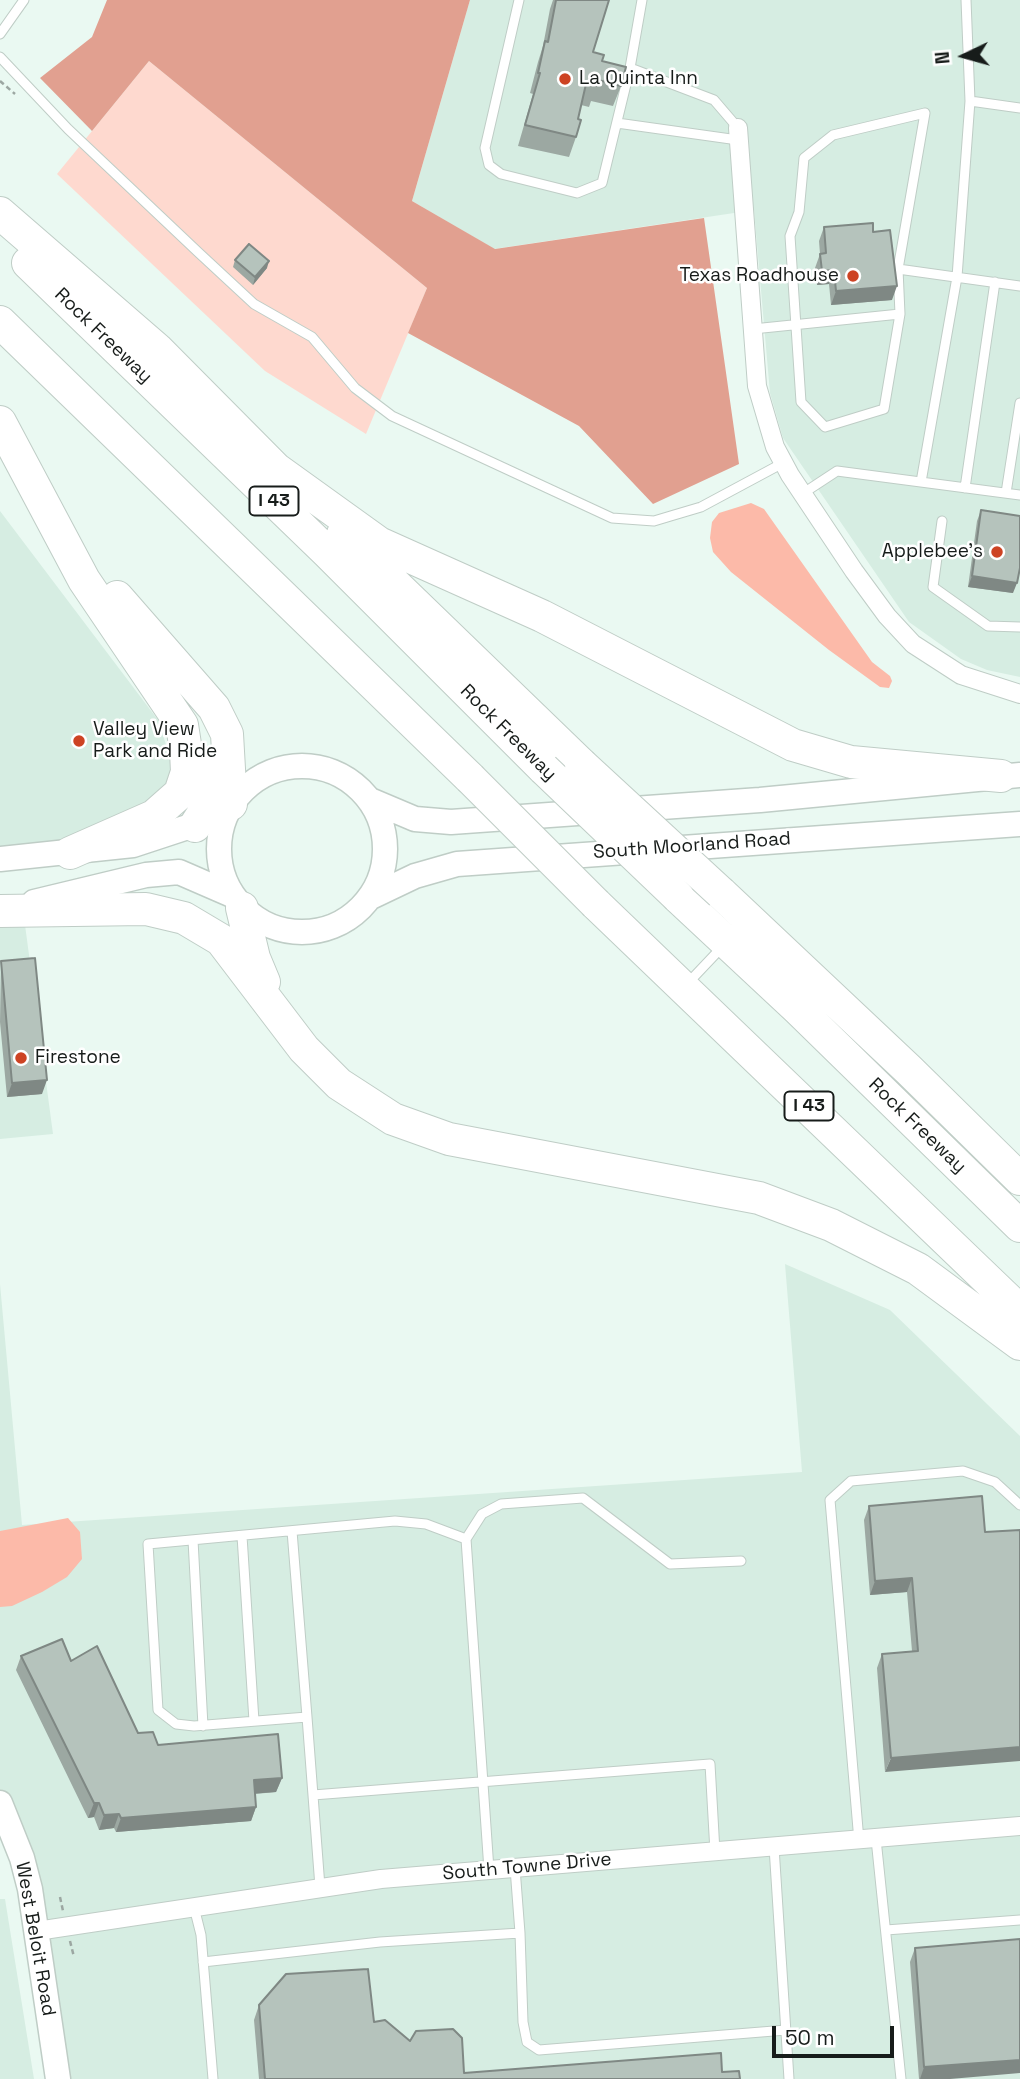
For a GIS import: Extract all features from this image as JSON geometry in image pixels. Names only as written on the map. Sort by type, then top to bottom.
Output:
[{"type":"highway","points":[[0,213],[157,349],[272,466],[581,764],[909,1070],[1020,1179]]},
{"type":"highway","name":"Rock Freeway","points":[[0,236],[317,542],[544,769],[1020,1226]]},
{"type":"highway","name":"I 43","points":[[0,322],[470,778],[596,904],[1020,1311]]},
{"type":"highway","points":[[0,422],[84,580],[182,725],[187,772],[180,793],[154,816],[70,853]]},
{"type":"highway","points":[[272,466],[379,543],[542,616],[793,745],[851,762],[1010,776]]},
{"type":"highway","points":[[62,535],[214,708],[227,734],[228,809]]},
{"type":"highway","points":[[113,592],[153,655],[194,709],[205,732],[212,765],[211,801],[195,826]]},
{"type":"highway","points":[[237,901],[254,958],[278,1015]]},
{"type":"highway","points":[[0,911],[146,909],[184,918],[220,940],[304,1049],[339,1084],[393,1119],[449,1139],[759,1198],[831,1225],[918,1269],[1020,1344]]},
{"type":"main road","points":[[0,911],[146,875],[179,872],[237,901],[273,927],[309,933],[333,927],[354,915],[371,897],[382,874],[386,848],[382,823],[370,800],[350,780],[326,768],[299,765],[272,770],[249,784],[228,809],[218,841],[220,859],[237,901]]},
{"type":"main road","points":[[370,800],[415,819],[451,821],[760,800],[1010,776]]},
{"type":"main road","points":[[0,859],[133,845],[195,826],[228,809]]},
{"type":"main road","name":"South Moorland Road","points":[[371,897],[415,876],[457,864],[1020,824]]},
{"type":"main road","name":"West Beloit Road","points":[[0,1803],[22,1858],[37,1931],[58,2079]]},
{"type":"street","points":[[738,134],[759,396],[767,427],[783,463],[887,616],[914,643],[961,675],[1020,694]]},
{"type":"street","name":"South Towne Drive","points":[[37,1931],[320,1887],[489,1870],[1020,1826]]},
{"type":"lane","points":[[0,34],[24,0]]},
{"type":"lane","points":[[519,0],[485,148],[489,165],[501,174],[577,193],[601,183],[630,68],[642,0]]},
{"type":"lane","points":[[921,482],[957,277],[970,101],[966,0]]},
{"type":"lane","points":[[0,57],[68,129],[254,304],[312,337],[355,388],[392,416],[612,518],[654,521],[701,507],[783,463]]},
{"type":"lane","points":[[630,68],[714,100],[738,134]]},
{"type":"lane","points":[[970,101],[1020,108]]},
{"type":"lane","points":[[925,113],[898,269],[900,314],[884,409],[825,427],[801,402],[790,236],[799,212],[804,158],[833,135],[925,113]]},
{"type":"lane","points":[[617,123],[738,134]]},
{"type":"lane","points":[[898,269],[1020,286]]},
{"type":"lane","points":[[965,488],[995,282]]},
{"type":"lane","points":[[753,329],[900,314]]},
{"type":"lane","points":[[1006,493],[1020,403]]},
{"type":"lane","points":[[802,494],[837,471],[1020,495]]},
{"type":"lane","points":[[942,521],[933,587],[988,626],[1020,627]]},
{"type":"lane","points":[[684,987],[726,942]]},
{"type":"lane","points":[[901,2079],[886,1930],[868,1840],[830,1500],[851,1481],[963,1471],[995,1482],[1020,1505]]},
{"type":"lane","points":[[489,1870],[466,1539],[482,1514],[501,1504],[583,1498],[670,1564],[741,1561]]},
{"type":"lane","points":[[307,1717],[203,1726],[176,1724],[158,1710],[148,1544],[395,1521],[425,1524],[466,1539]]},
{"type":"lane","points":[[292,1531],[320,1887]]},
{"type":"lane","points":[[242,1536],[254,1721]]},
{"type":"lane","points":[[193,1540],[203,1726]]},
{"type":"lane","points":[[313,1794],[710,1764],[715,1852]]},
{"type":"lane","points":[[774,1847],[789,2079]]},
{"type":"lane","points":[[515,1868],[523,2022],[527,2042],[539,2050],[786,2030]]},
{"type":"lane","points":[[194,1907],[203,1962],[213,2079]]},
{"type":"lane","points":[[886,1930],[1020,1920]]},
{"type":"lane","points":[[203,1962],[380,1942],[520,1933]]},
{"type":"shaded area","points":[[107,0],[470,0],[412,201],[495,249],[704,218],[739,464],[653,504],[579,426],[408,333],[427,288],[149,61],[92,131],[40,78],[92,37]]},
{"type":"shaded area","points":[[470,0],[1020,0],[1020,677],[987,670],[961,659],[909,622],[783,438],[770,393],[754,210],[494,249],[412,201]]},
{"type":"shaded area","points":[[149,61],[427,288],[366,434],[265,371],[57,174]]},
{"type":"shaded area","points":[[751,503],[764,509],[872,662],[890,676],[892,681],[889,688],[880,687],[829,650],[731,572],[713,552],[710,538],[712,522],[719,513]]},
{"type":"shaded area","name":"Valley View Park and Ride","points":[[0,511],[158,720],[169,754],[187,758],[154,816],[0,859]]},
{"type":"shaded area","points":[[23,910],[53,1134],[0,1139],[0,911]]},
{"type":"shaded area","points":[[785,1264],[890,1310],[1020,1436],[1020,2079],[58,2079],[0,1803],[0,1284],[22,1525],[802,1472]]},
{"type":"shaded area","points":[[68,1518],[80,1532],[82,1559],[67,1577],[42,1592],[12,1606],[0,1607],[0,1531]]},
{"type":"shaded area","points":[[0,1899],[5,1899],[34,2079],[0,2079]]},
{"type":"building","name":"La Quinta Inn","points":[[556,0],[609,0],[593,52],[604,55],[602,61],[626,67],[621,86],[598,80],[596,86],[586,84],[576,137],[525,125],[540,73],[545,41],[548,42]]},
{"type":"building","name":"Texas Roadhouse","points":[[873,223],[873,232],[890,230],[897,286],[836,291],[834,270],[822,271],[820,254],[826,253],[824,227]]},
{"type":"building","points":[[249,244],[269,261],[255,277],[235,260]]},
{"type":"building","name":"Applebee's","points":[[981,510],[1020,516],[1020,568],[1017,583],[972,576]]},
{"type":"building","name":"Firestone","points":[[35,958],[47,1080],[12,1083],[1,961]]},
{"type":"building","points":[[982,1496],[985,1532],[1020,1530],[1020,1747],[891,1758],[882,1654],[918,1651],[912,1578],[875,1581],[869,1506]]},
{"type":"building","points":[[62,1639],[71,1661],[97,1646],[138,1733],[153,1732],[158,1745],[278,1734],[282,1778],[254,1780],[256,1807],[121,1818],[119,1814],[104,1815],[99,1803],[94,1803],[21,1656]]},
{"type":"building","points":[[1020,1939],[1020,2060],[924,2067],[915,1948]]},
{"type":"building","points":[[368,1969],[374,2022],[385,2020],[410,2041],[416,2031],[453,2029],[462,2038],[464,2073],[721,2053],[722,2072],[739,2071],[740,2079],[265,2079],[259,2005],[286,1974]]},
{"type":"place","name":"La Quinta Inn","points":[[565,79]]},
{"type":"place","name":"Texas Roadhouse","points":[[853,276]]},
{"type":"place","name":"Applebee's","points":[[997,552]]},
{"type":"place","name":"Valley View Park and Ride","points":[[79,741]]},
{"type":"place","name":"Firestone","points":[[21,1058]]}]
